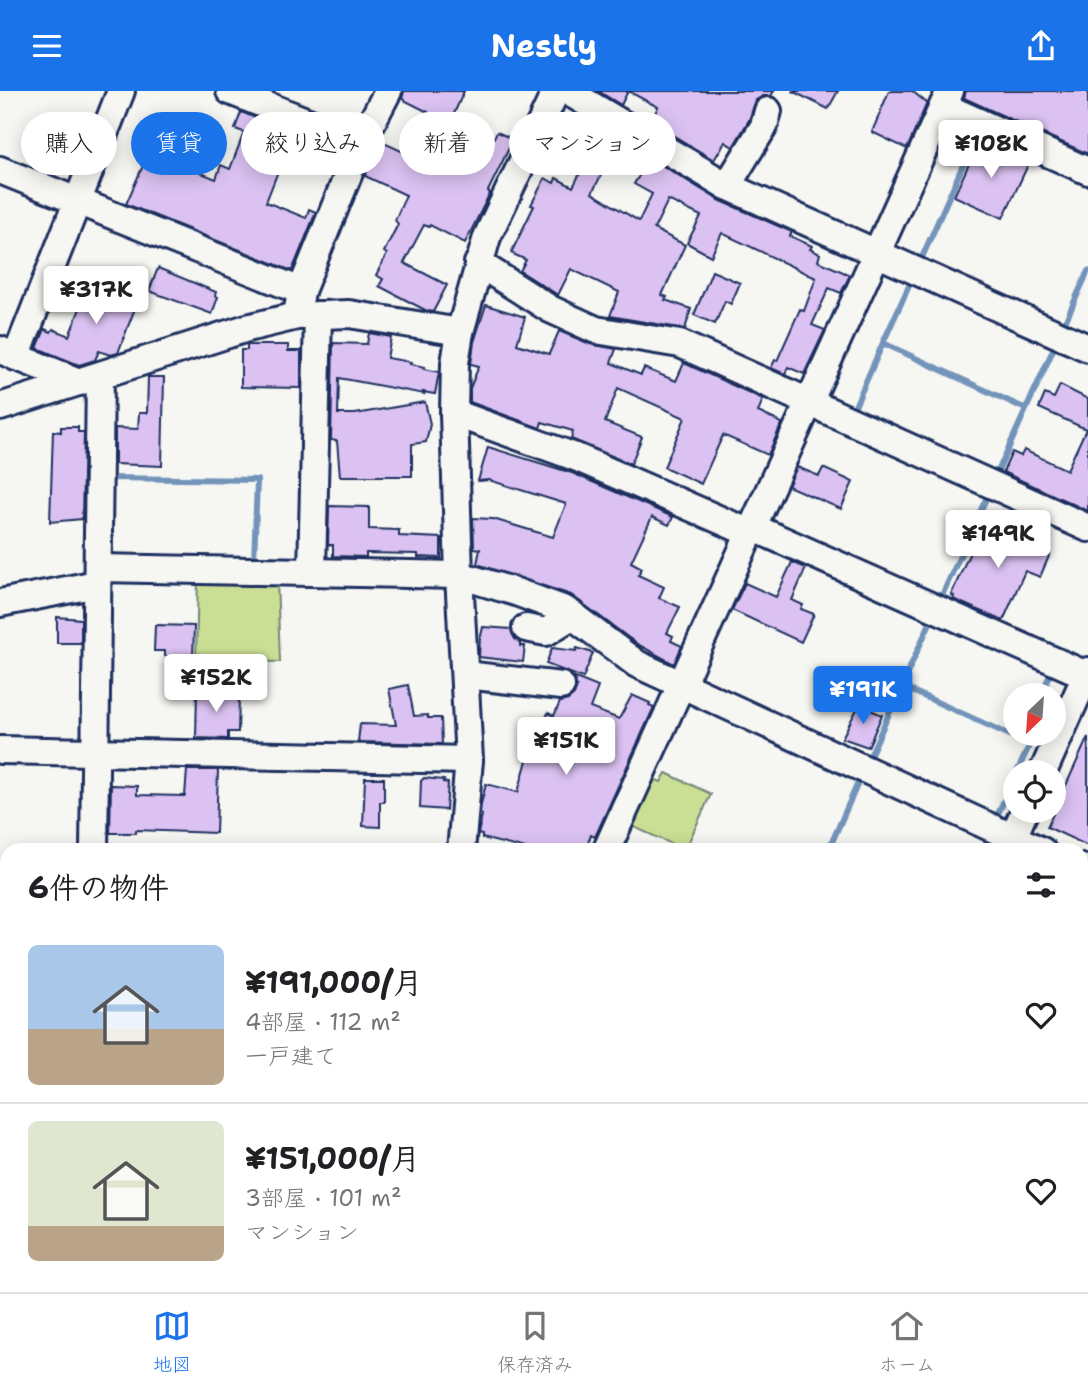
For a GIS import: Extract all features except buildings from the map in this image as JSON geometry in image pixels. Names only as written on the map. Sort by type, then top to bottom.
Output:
[{"type":"street","points":[[90,379],[8,354],[78,201],[121,91]]},
{"type":"street","points":[[229,91],[282,112]]},
{"type":"street","points":[[377,112],[388,91]]},
{"type":"street","points":[[462,843],[469,760],[459,575],[455,363],[460,332],[487,237],[556,91]]},
{"type":"street","points":[[567,91],[727,186],[1088,348]]},
{"type":"street","points":[[616,843],[681,685],[877,252],[942,98],[1088,171]]},
{"type":"street","points":[[727,186],[764,126],[768,111]]},
{"type":"street","points":[[0,170],[78,201],[305,307],[460,332]]},
{"type":"street","points":[[312,572],[305,307],[350,175]]},
{"type":"street","points":[[478,263],[550,309],[597,330],[680,344],[1088,528]]},
{"type":"street","points":[[0,407],[305,307]]},
{"type":"street","points":[[90,379],[97,576],[94,843]]},
{"type":"street","points":[[454,413],[578,458],[1087,673],[1048,760]]},
{"type":"street","points":[[0,603],[97,576],[312,572],[459,575],[516,591],[565,610],[637,664],[1008,843]]},
{"type":"street","points":[[526,628],[546,632],[573,615]]},
{"type":"street","points":[[466,675],[561,686]]},
{"type":"street","points":[[0,750],[469,760]]},
{"type":"street","points":[[1010,843],[1020,823]]},
{"type":"green space","points":[[943,119],[977,128],[963,159],[931,144]]},
{"type":"green space","points":[[198,577],[277,578],[280,662],[196,660]]},
{"type":"green space","points":[[666,773],[711,794],[688,843],[669,843],[625,823],[647,776],[661,782]]},
{"type":"waterway","points":[[920,262],[978,131]]},
{"type":"waterway","points":[[1063,327],[1088,271]]},
{"type":"waterway","points":[[883,343],[913,277]]},
{"type":"waterway","points":[[995,478],[1057,341]]},
{"type":"waterway","points":[[852,413],[883,343],[1026,409]]},
{"type":"waterway","points":[[108,478],[257,480],[254,562],[258,562]]},
{"type":"waterway","points":[[939,602],[990,490]]},
{"type":"waterway","points":[[869,758],[934,614]]},
{"type":"waterway","points":[[1046,683],[1053,668]]},
{"type":"waterway","points":[[901,686],[1030,744],[1023,760]]},
{"type":"waterway","points":[[832,843],[861,776]]},
{"type":"waterway","points":[[997,816],[1003,803]]}]
